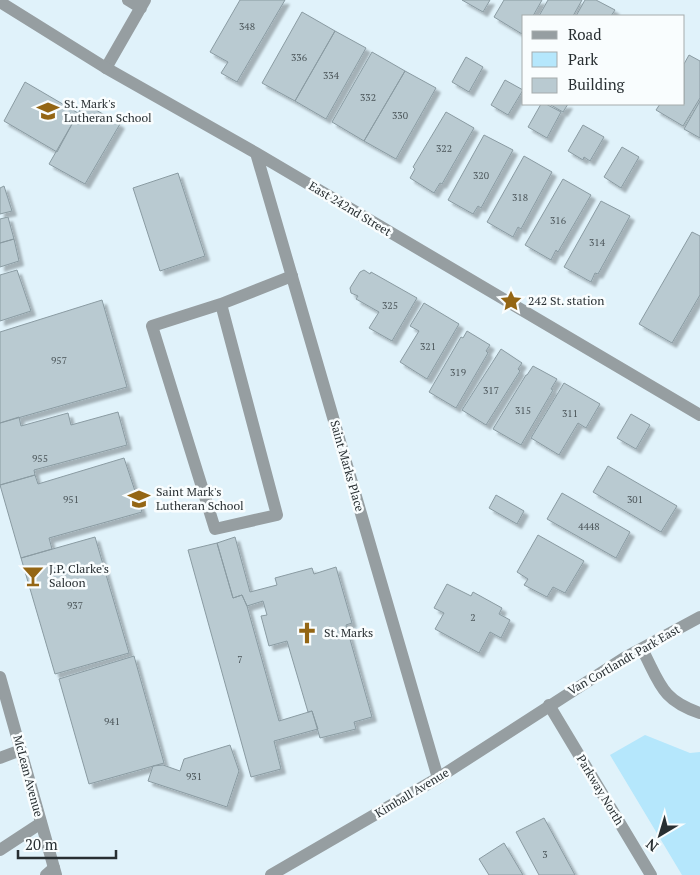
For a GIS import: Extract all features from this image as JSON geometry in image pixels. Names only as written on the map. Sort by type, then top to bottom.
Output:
[{"type":"street","points":[[106,68],[143,4],[128,0]]},
{"type":"street","name":"East 242nd Street","points":[[0,2],[106,68],[700,415]]},
{"type":"street","name":"Saint Marks Place","points":[[256,154],[438,778]]},
{"type":"street","points":[[221,304],[277,515],[215,529],[152,326],[221,304],[292,276]]},
{"type":"street","name":"Van Cortlandt Park East","points":[[549,704],[624,658],[700,617]]},
{"type":"street","points":[[642,649],[665,693],[673,701],[684,707],[700,712]]},
{"type":"street","name":"McLean Avenue","points":[[0,677],[52,873]]},
{"type":"street","name":"Kimball Avenue","points":[[271,875],[438,778],[549,704]]},
{"type":"street","name":"Parkway North","points":[[549,704],[651,875]]},
{"type":"street","points":[[0,758],[20,750]]},
{"type":"street","points":[[0,850],[40,824]]},
{"type":"green space","points":[[645,735],[690,753],[700,752],[700,875],[682,875],[610,755]]},
{"type":"building","points":[[240,0],[285,0],[237,82],[221,73],[228,62],[210,52]]},
{"type":"building","points":[[462,0],[490,0],[483,12]]},
{"type":"building","points":[[504,0],[542,0],[534,15],[522,15],[522,34],[494,17]]},
{"type":"building","points":[[548,0],[582,0],[574,15],[540,15]]},
{"type":"building","points":[[585,0],[596,0],[615,10],[612,15],[577,15]]},
{"type":"building","points":[[302,12],[335,31],[295,101],[262,83]]},
{"type":"building","points":[[335,31],[366,48],[326,119],[295,101]]},
{"type":"building","points":[[372,52],[405,71],[364,141],[332,122]]},
{"type":"building","points":[[689,55],[700,61],[700,98],[683,126],[656,110],[659,105],[685,105],[685,62]]},
{"type":"building","points":[[466,57],[483,67],[469,92],[452,82]]},
{"type":"building","points":[[405,71],[436,88],[396,159],[364,141]]},
{"type":"building","points":[[505,80],[522,89],[508,115],[491,105]]},
{"type":"building","points":[[25,82],[78,113],[57,152],[4,121]]},
{"type":"building","points":[[700,101],[700,138],[684,129]]},
{"type":"building","points":[[84,103],[120,124],[85,184],[49,164]]},
{"type":"building","points":[[540,105],[548,105],[561,112],[547,138],[528,127]]},
{"type":"building","points":[[551,105],[567,105],[563,112]]},
{"type":"building","points":[[446,112],[474,128],[442,184],[440,183],[434,193],[410,178],[415,169],[413,167]]},
{"type":"building","points":[[583,125],[604,137],[590,161],[584,157],[583,160],[568,151]]},
{"type":"building","points":[[484,135],[513,150],[481,208],[478,206],[473,214],[448,200]]},
{"type":"building","points":[[622,147],[639,157],[621,188],[604,177]]},
{"type":"building","points":[[524,156],[552,172],[521,229],[518,227],[513,237],[487,222]]},
{"type":"building","points":[[178,173],[205,256],[160,271],[133,188]]},
{"type":"building","points":[[563,179],[591,195],[558,252],[556,250],[551,260],[525,245]]},
{"type":"building","points":[[4,186],[12,211],[0,214],[0,188]]},
{"type":"building","points":[[601,201],[630,216],[598,274],[595,273],[591,282],[564,267]]},
{"type":"building","points":[[8,217],[14,239],[0,243],[0,219]]},
{"type":"building","points":[[692,232],[700,236],[700,295],[672,343],[639,324]]},
{"type":"building","points":[[14,239],[19,261],[0,267],[0,243]]},
{"type":"building","points":[[17,270],[31,311],[0,321],[0,275]]},
{"type":"building","points":[[364,270],[370,274],[371,272],[417,298],[392,341],[369,328],[379,312],[356,299],[358,296],[351,293],[350,288],[360,272]]},
{"type":"building","points":[[102,300],[127,387],[0,423],[0,332]]},
{"type":"building","points":[[424,303],[459,324],[427,379],[400,362],[419,331],[410,326]]},
{"type":"building","points":[[467,331],[490,345],[486,351],[488,353],[456,408],[429,392],[461,337],[463,338]]},
{"type":"building","points":[[501,349],[522,363],[518,369],[520,371],[486,425],[462,410]]},
{"type":"building","points":[[533,366],[557,379],[551,389],[553,390],[521,445],[493,429]]},
{"type":"building","points":[[564,383],[600,404],[586,428],[578,423],[559,455],[531,438]]},
{"type":"building","points":[[118,412],[127,445],[34,470],[35,475],[0,485],[0,423],[19,417],[21,426],[68,413],[71,425]]},
{"type":"building","points":[[631,414],[650,425],[636,449],[617,438]]},
{"type":"building","points":[[124,458],[142,512],[49,538],[52,549],[21,558],[0,485],[35,475],[38,484]]},
{"type":"building","points":[[608,466],[677,506],[661,532],[593,492]]},
{"type":"building","points":[[562,493],[630,532],[616,558],[547,519]]},
{"type":"building","points":[[496,495],[524,511],[517,524],[489,508]]},
{"type":"building","points":[[538,535],[584,561],[565,593],[553,587],[547,597],[524,585],[528,579],[517,572]]},
{"type":"building","points":[[95,537],[129,653],[55,674],[21,558]]},
{"type":"building","name":"St. Marks","points":[[235,537],[250,592],[277,585],[275,578],[312,568],[314,574],[336,567],[352,623],[346,625],[372,717],[354,722],[356,729],[320,738],[312,711],[308,712],[287,641],[269,646],[261,616],[267,615],[263,601],[247,606],[242,595],[233,598],[217,543]]},
{"type":"building","points":[[217,543],[233,598],[242,595],[247,606],[279,721],[312,711],[318,729],[274,741],[281,769],[251,777],[188,550]]},
{"type":"building","points":[[447,584],[471,596],[473,592],[502,608],[499,614],[510,620],[501,638],[490,632],[479,653],[435,629],[444,613],[434,608]]},
{"type":"building","points":[[134,656],[164,763],[89,784],[59,679]]},
{"type":"building","points":[[230,745],[239,771],[227,807],[148,781],[153,766],[163,765],[180,771],[184,759]]},
{"type":"building","points":[[544,818],[575,875],[539,875],[516,832]]},
{"type":"building","points":[[504,843],[523,875],[489,875],[479,859]]},
{"type":"place","name":"St. Mark's Lutheran School","points":[[48,111]]},
{"type":"place","name":"242 St. station","points":[[511,301]]},
{"type":"place","name":"Saint Mark's Lutheran School","points":[[139,499]]},
{"type":"place","name":"J.P. Clarke's Saloon","points":[[33,576]]},
{"type":"place","name":"St. Marks","points":[[307,633]]}]
